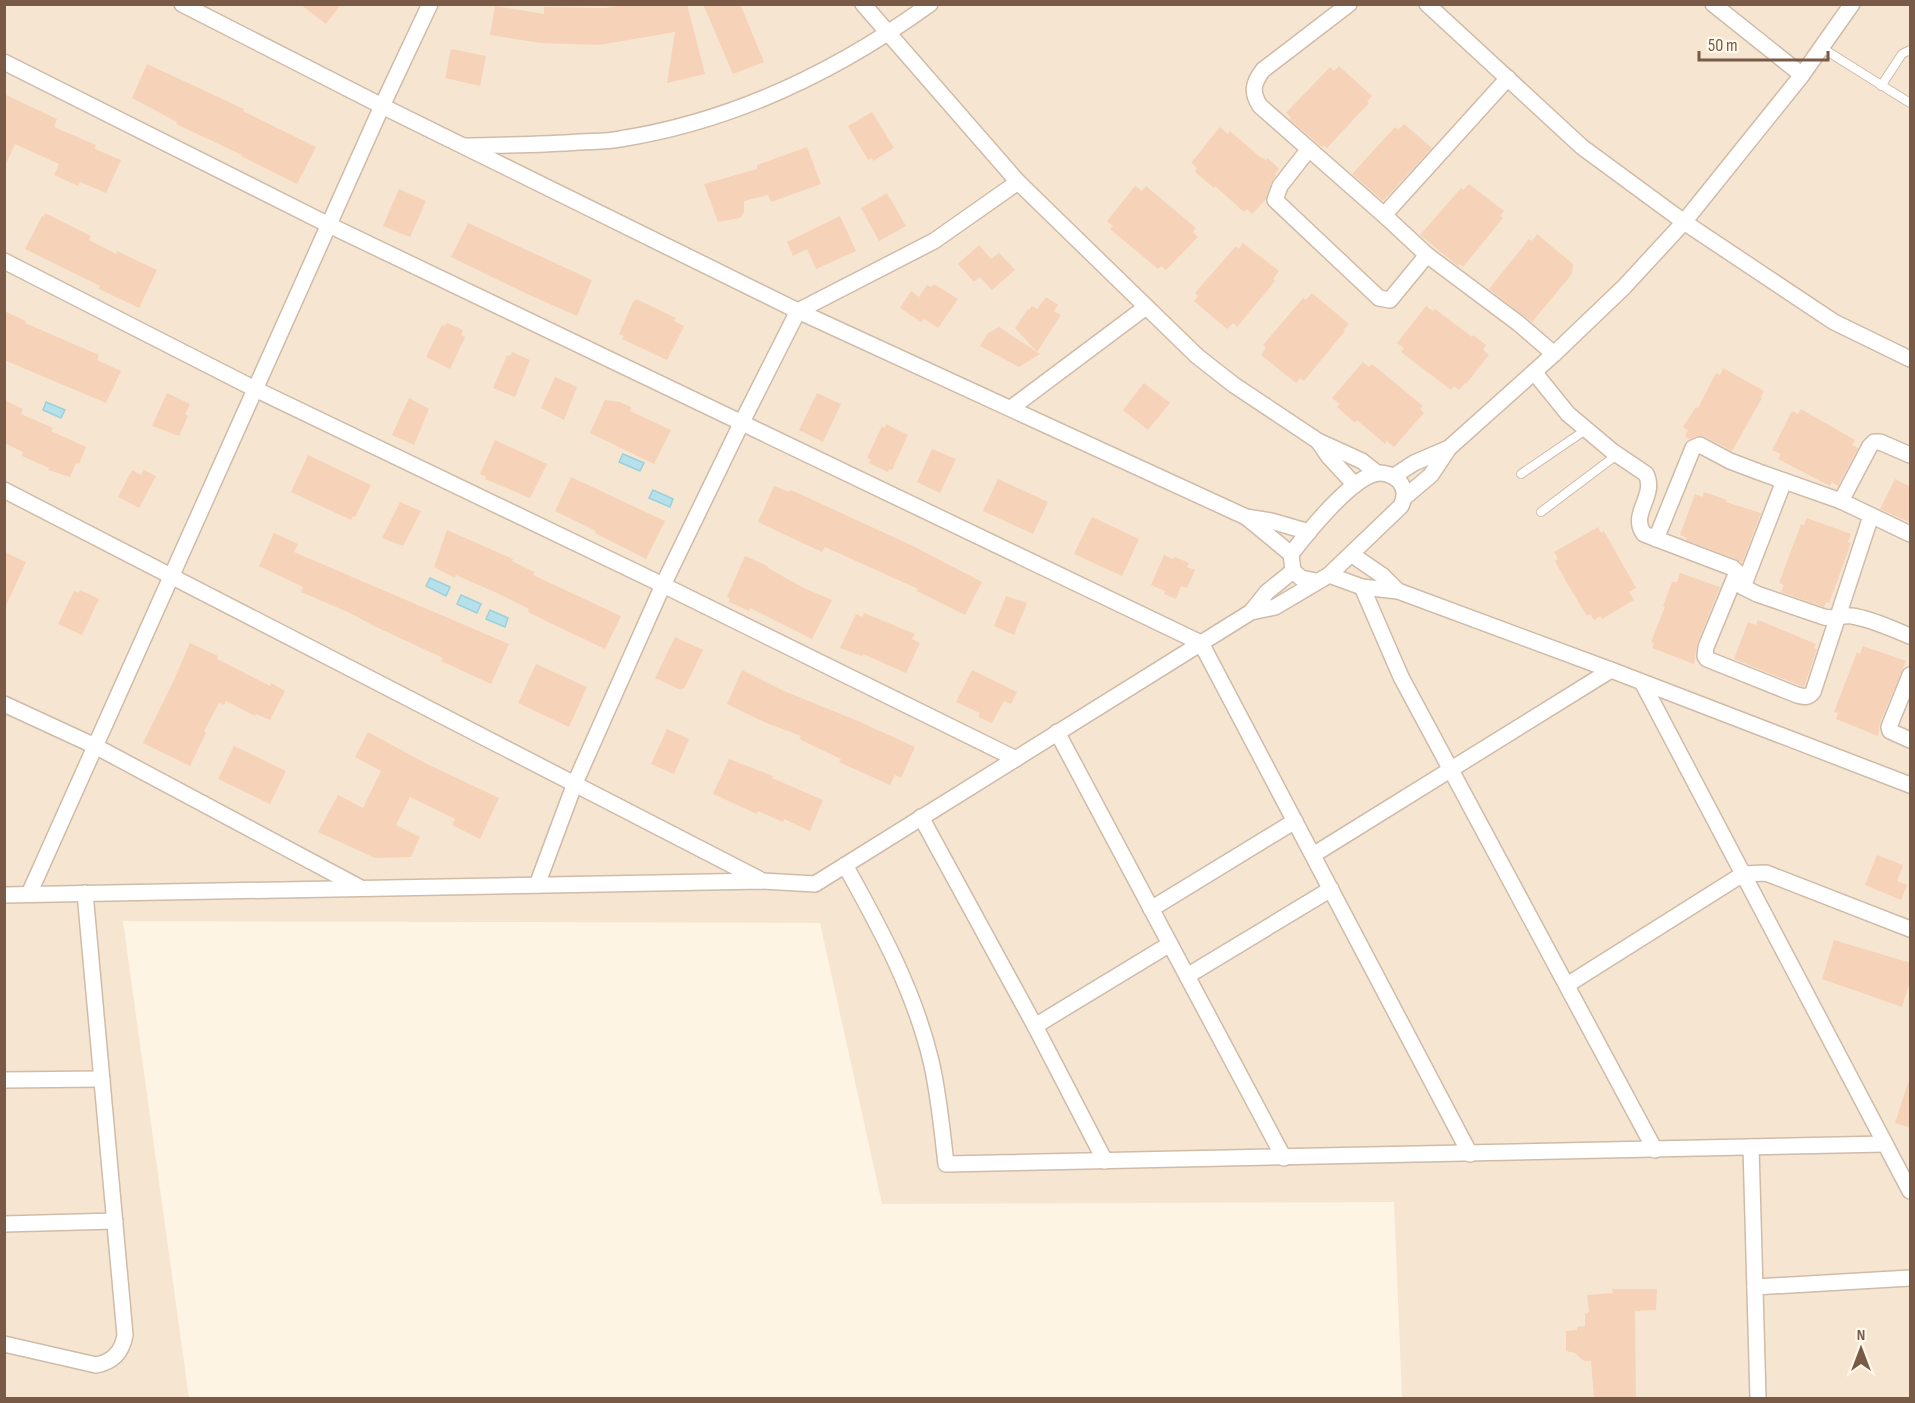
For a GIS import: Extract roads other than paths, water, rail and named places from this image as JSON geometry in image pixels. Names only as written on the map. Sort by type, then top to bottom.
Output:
[{"type":"street","points":[[182,4],[213,22],[798,311],[1246,517],[1291,554],[1293,571],[1301,578],[1323,578],[1362,587],[1398,591],[1911,785]]},
{"type":"street","points":[[202,4],[213,22]]},
{"type":"street","points":[[30,894],[328,225],[430,4]]},
{"type":"street","points":[[863,4],[1018,182],[1197,356],[1234,385],[1318,441],[1362,461],[1377,473],[1394,476],[1403,486],[1405,497]]},
{"type":"street","points":[[462,146],[540,145],[617,140],[674,129],[764,99],[816,76],[890,33],[930,4]]},
{"type":"street","points":[[1349,4],[1263,70],[1255,80],[1255,98],[1260,106],[1426,255],[1518,323],[1554,354]]},
{"type":"street","points":[[1427,4],[1582,147],[1684,222],[1834,322],[1911,359]]},
{"type":"street","points":[[1713,4],[1802,75]]},
{"type":"street","points":[[1251,612],[1275,607],[1297,595],[1323,578],[1351,554],[1394,515],[1405,497],[1431,475],[1449,448],[1554,354],[1624,286],[1684,222],[1802,75],[1852,4]]},
{"type":"street","points":[[4,62],[328,225],[1201,643],[1470,1154]]},
{"type":"street","points":[[1384,215],[1508,78]]},
{"type":"street","points":[[1309,149],[1280,186],[1275,200],[1379,298],[1390,300],[1426,255]]},
{"type":"street","points":[[537,885],[575,783],[663,585],[798,311],[934,241],[1018,182]]},
{"type":"street","points":[[4,261],[255,389],[663,585],[1016,759]]},
{"type":"street","points":[[1011,408],[1146,307]]},
{"type":"street","points":[[1534,372],[1568,414],[1617,454],[1641,470],[1649,479],[1649,493],[1639,515],[1638,523],[1644,534],[1726,565],[1737,572],[1743,587],[1757,594],[1824,617],[1832,619],[1854,616],[1911,636]]},
{"type":"street","points":[[1318,441],[1329,457],[1355,485]]},
{"type":"street","points":[[1841,501],[1874,442],[1880,442],[1911,455]]},
{"type":"street","points":[[1656,539],[1696,445],[1730,461],[1841,501],[1911,534]]},
{"type":"street","points":[[1394,476],[1414,463],[1449,448]]},
{"type":"street","points":[[1291,554],[1355,485],[1377,473]]},
{"type":"street","points":[[1743,587],[1784,481]]},
{"type":"street","points":[[4,490],[762,881]]},
{"type":"street","points":[[1737,572],[1706,647],[1705,656],[1707,659],[1806,697],[1813,692],[1871,516]]},
{"type":"street","points":[[1246,517],[1309,532]]},
{"type":"street","points":[[1351,554],[1383,576],[1398,591]]},
{"type":"street","points":[[4,895],[762,881],[815,884],[1251,612],[1267,592],[1293,571]]},
{"type":"street","points":[[1362,587],[1401,677],[1655,1150]]},
{"type":"street","points":[[1313,855],[1611,670]]},
{"type":"street","points":[[1911,675],[1889,727],[1890,731],[1911,740]]},
{"type":"street","points":[[1642,682],[1911,1191]]},
{"type":"street","points":[[4,704],[95,746],[361,888]]},
{"type":"street","points":[[1057,732],[1284,1158]]},
{"type":"street","points":[[921,818],[1035,1026],[1105,1161]]},
{"type":"street","points":[[1152,909],[1295,821]]},
{"type":"street","points":[[845,865],[885,936],[919,1020],[933,1071],[946,1164],[1886,1144]]},
{"type":"street","points":[[1567,985],[1743,874],[1766,873],[1911,929]]},
{"type":"street","points":[[1187,976],[1331,889]]},
{"type":"street","points":[[4,1344],[87,1365],[105,1364],[119,1352],[125,1335],[85,893]]},
{"type":"street","points":[[1035,1026],[1170,944]]},
{"type":"street","points":[[4,1080],[102,1079]]},
{"type":"street","points":[[1751,1147],[1758,1398]]},
{"type":"street","points":[[4,1224],[115,1221]]},
{"type":"street","points":[[1755,1287],[1911,1278]]},
{"type":"lane","points":[[1822,48],[1911,103]]},
{"type":"lane","points":[[1881,86],[1902,54],[1911,50]]},
{"type":"lane","points":[[1521,474],[1587,429]]},
{"type":"lane","points":[[1541,512],[1617,454]]},
{"type":"water","points":[[46,402],[65,410],[61,418],[43,410]]},
{"type":"water","points":[[623,454],[644,463],[640,471],[619,462]]},
{"type":"water","points":[[653,490],[673,499],[670,507],[649,498]]},
{"type":"water","points":[[430,578],[450,587],[446,596],[426,586]]},
{"type":"water","points":[[461,595],[481,604],[477,613],[457,604]]},
{"type":"water","points":[[490,610],[508,618],[505,627],[486,619]]}]
